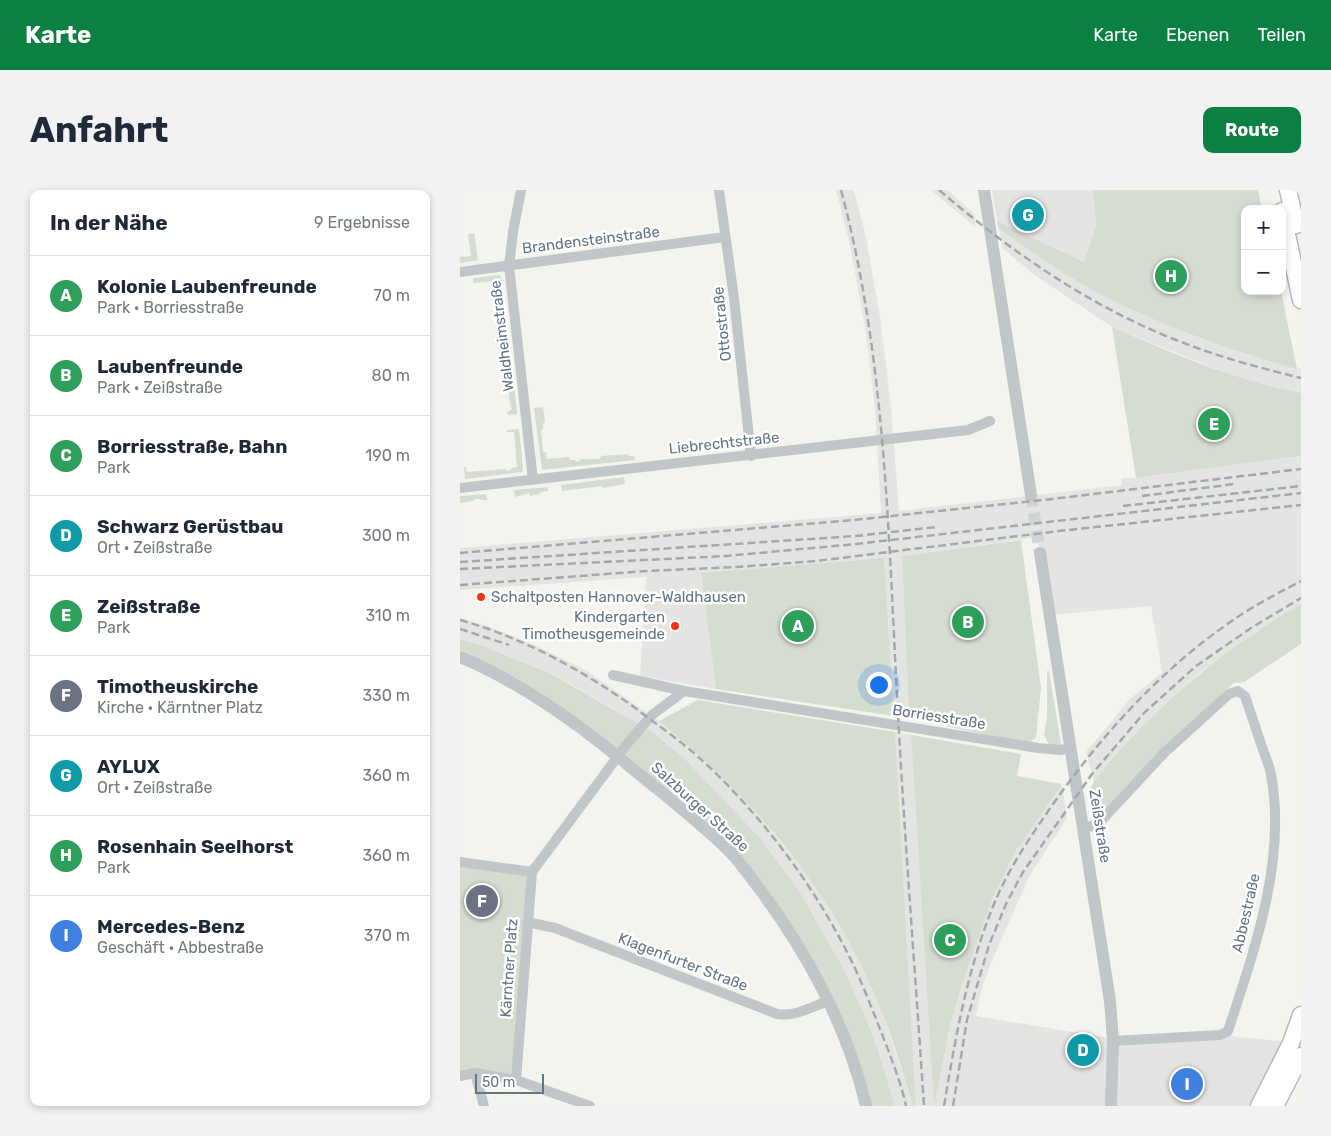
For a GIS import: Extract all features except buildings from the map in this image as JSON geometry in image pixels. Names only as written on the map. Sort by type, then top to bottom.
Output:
[{"type":"highway","points":[[1278,190],[1281,205]]},
{"type":"highway","points":[[1288,190],[1301,250]]},
{"type":"highway","points":[[1286,229],[1301,300]]},
{"type":"highway","points":[[1259,1106],[1291,1043],[1301,1015]]},
{"type":"highway","points":[[1269,1106],[1301,1045]]},
{"type":"highway","points":[[1275,1106],[1301,1056]]},
{"type":"street","name":"Waldheimstraße","points":[[521,190],[508,266],[533,480]]},
{"type":"street","name":"Ottostraße","points":[[718,190],[734,298],[750,456]]},
{"type":"street","points":[[984,190],[1031,495]]},
{"type":"street","name":"Brandensteinstraße","points":[[460,272],[725,238]]},
{"type":"street","name":"Liebrechtstraße","points":[[460,488],[968,430],[990,421]]},
{"type":"street","name":"Zeißstraße","points":[[1040,552],[1110,1001],[1113,1042],[1112,1106]]},
{"type":"street","name":"Salzburger Straße","points":[[460,657],[506,678],[534,695],[618,756],[730,852],[779,914],[801,950],[828,1001],[852,1057],[866,1106]]},
{"type":"street","name":"Borriesstraße","points":[[614,675],[684,692],[1038,748],[1060,750],[1072,748]]},
{"type":"street","name":"Abbestraße","points":[[1084,829],[1099,823],[1164,754],[1229,694],[1238,691],[1245,696],[1271,773],[1276,826],[1274,857],[1264,904],[1248,971],[1228,1031],[1220,1036],[1113,1042]]},
{"type":"street","points":[[460,862],[532,872],[618,756],[652,715],[684,692]]},
{"type":"street","name":"Kärntner Platz","points":[[516,1080],[532,872]]},
{"type":"street","name":"Klagenfurter Straße","points":[[527,922],[555,928],[777,1014],[796,1013],[828,1001]]},
{"type":"street","points":[[475,1073],[484,1106]]},
{"type":"street","points":[[460,1076],[475,1073],[516,1080],[590,1106]]},
{"type":"shaded area","points":[[836,190],[854,190],[866,237],[881,323],[891,407],[899,511],[1122,485],[1121,478],[1136,478],[1301,456],[1301,604],[1255,633],[1201,672],[1149,720],[1094,781],[1086,752],[1130,699],[1162,672],[1151,606],[1050,615],[1038,537],[902,556],[909,718],[894,716],[884,558],[701,573],[716,689],[640,676],[646,577],[460,590],[460,548],[881,513],[875,408],[865,326],[849,241]]},
{"type":"shaded area","points":[[931,190],[948,190],[974,214],[976,228]]},
{"type":"shaded area","points":[[992,190],[1093,190],[1096,226],[1084,262],[997,221]]},
{"type":"shaded area","points":[[1093,190],[1258,190],[1261,205],[1241,205],[1241,295],[1282,295],[1297,369],[1201,338],[1108,298],[1080,283],[999,229],[997,221],[1084,262],[1096,226]]},
{"type":"shaded area","points":[[999,229],[1042,258],[1108,298],[1246,354],[1301,369],[1301,393],[1273,388],[1239,378],[1112,327],[1036,276],[1002,248]]},
{"type":"shaded area","points":[[474,233],[478,260],[460,263],[460,257],[471,256],[468,234]]},
{"type":"shaded area","points":[[500,275],[504,301],[498,302],[495,281],[473,283],[473,278]]},
{"type":"shaded area","points":[[1112,327],[1228,374],[1301,393],[1301,456],[1136,478]]},
{"type":"shaded area","points":[[509,339],[517,414],[508,415],[507,412],[512,409],[509,387],[507,380],[502,380],[500,367],[505,366],[506,363],[503,340]]},
{"type":"shaded area","points":[[543,407],[545,423],[543,423],[543,429],[541,430],[543,452],[546,452],[547,459],[569,457],[570,460],[575,460],[576,462],[580,461],[580,459],[600,459],[601,456],[628,454],[629,456],[634,456],[635,460],[542,470],[534,408]]},
{"type":"shaded area","points":[[519,429],[522,472],[465,479],[464,467],[466,467],[467,472],[506,469],[507,471],[517,467],[514,432],[507,432],[507,430]]},
{"type":"shaded area","points":[[624,477],[625,484],[562,491],[561,485]]},
{"type":"shaded area","points":[[548,487],[548,491],[540,492],[540,494],[530,496],[529,493],[515,497],[514,490]]},
{"type":"shaded area","points":[[486,494],[487,500],[475,499],[474,501],[460,503],[460,496]]},
{"type":"shaded area","points":[[1021,540],[1041,688],[1036,737],[1028,744],[909,718],[902,556]]},
{"type":"shaded area","points":[[884,558],[894,716],[716,689],[701,573]]},
{"type":"shaded area","points":[[1301,604],[1301,644],[1244,682],[1234,683],[1163,749],[1096,819],[1092,818],[1089,792],[1094,781],[1139,730],[1189,683],[1216,661],[1243,641]]},
{"type":"shaded area","points":[[460,618],[488,626],[537,646],[587,671],[659,721],[696,751],[749,803],[813,882],[853,948],[879,1002],[913,1106],[895,1106],[878,1050],[863,1011],[842,966],[801,894],[761,839],[687,761],[612,708],[551,673],[486,647],[460,639]]},
{"type":"shaded area","points":[[460,639],[486,647],[550,673],[652,732],[687,761],[761,839],[801,894],[842,966],[863,1011],[878,1050],[895,1106],[866,1106],[828,1001],[730,852],[607,748],[460,657]]},
{"type":"shaded area","points":[[1047,671],[1049,671],[1061,744],[1058,746],[1049,745],[1044,735],[1047,716]]},
{"type":"shaded area","points":[[698,700],[895,732],[916,1106],[913,1106],[897,1053],[878,1002],[859,961],[813,883],[757,814],[726,781],[659,721]]},
{"type":"shaded area","points":[[895,732],[911,735],[934,1104],[950,1025],[962,984],[994,895],[1015,853],[1062,784],[1067,818],[1030,875],[991,963],[982,988],[976,1016],[1103,1037],[1113,1041],[1220,1035],[1288,1042],[1263,1106],[916,1106]]},
{"type":"shaded area","points":[[911,735],[1021,754],[1017,776],[1062,784],[1015,853],[994,895],[962,984],[950,1025],[934,1106]]},
{"type":"shaded area","points":[[460,862],[532,872],[516,1080],[460,1076]]},
{"type":"tunnel","points":[[1031,495],[1040,553]]},
{"type":"railway","points":[[841,190],[856,252],[867,314],[876,377],[882,441],[891,568],[903,798],[924,1106]]},
{"type":"railway","points":[[939,190],[1025,257],[1118,314],[1198,348],[1301,378]]},
{"type":"railway","points":[[460,553],[854,520],[1052,499],[1301,469]]},
{"type":"railway","points":[[1142,496],[1234,484]]},
{"type":"railway","points":[[1123,506],[1301,486]]},
{"type":"railway","points":[[460,569],[726,556],[856,544],[1301,493]]},
{"type":"railway","points":[[460,585],[816,561],[1059,531],[1301,505]]},
{"type":"railway","points":[[460,562],[856,536],[936,527]]},
{"type":"railway","points":[[944,1106],[964,1000],[987,922],[1009,874],[1044,818],[1091,753],[1160,679],[1211,636],[1239,616],[1301,581]]},
{"type":"railway","points":[[953,1106],[967,1020],[989,945],[1006,904],[1023,872],[1092,774],[1144,713],[1196,666],[1251,628],[1301,598]]},
{"type":"railway","points":[[460,620],[507,636],[575,669],[638,710],[688,748],[718,775],[782,848],[819,902],[835,930],[871,1005],[896,1070],[906,1106]]},
{"type":"railway","points":[[460,629],[509,645]]},
{"type":"place","name":"AYLUX","points":[[1028,215]]},
{"type":"place","name":"Rosenhain Seelhorst","points":[[1171,276]]},
{"type":"place","name":"Zeißstraße","points":[[1214,424]]},
{"type":"place","name":"Schaltposten Hannover-Waldhausen","points":[[481,597]]},
{"type":"place","name":"Laubenfreunde","points":[[968,622]]},
{"type":"place","name":"Kindergarten Timotheusgemeinde","points":[[675,626]]},
{"type":"place","name":"Kolonie Laubenfreunde","points":[[798,626]]},
{"type":"place","name":"Timotheuskirche","points":[[482,901]]},
{"type":"place","name":"Borriesstraße, Bahn","points":[[950,940]]},
{"type":"place","name":"Schwarz Gerüstbau","points":[[1083,1050]]},
{"type":"place","name":"Mercedes-Benz","points":[[1187,1084]]}]
